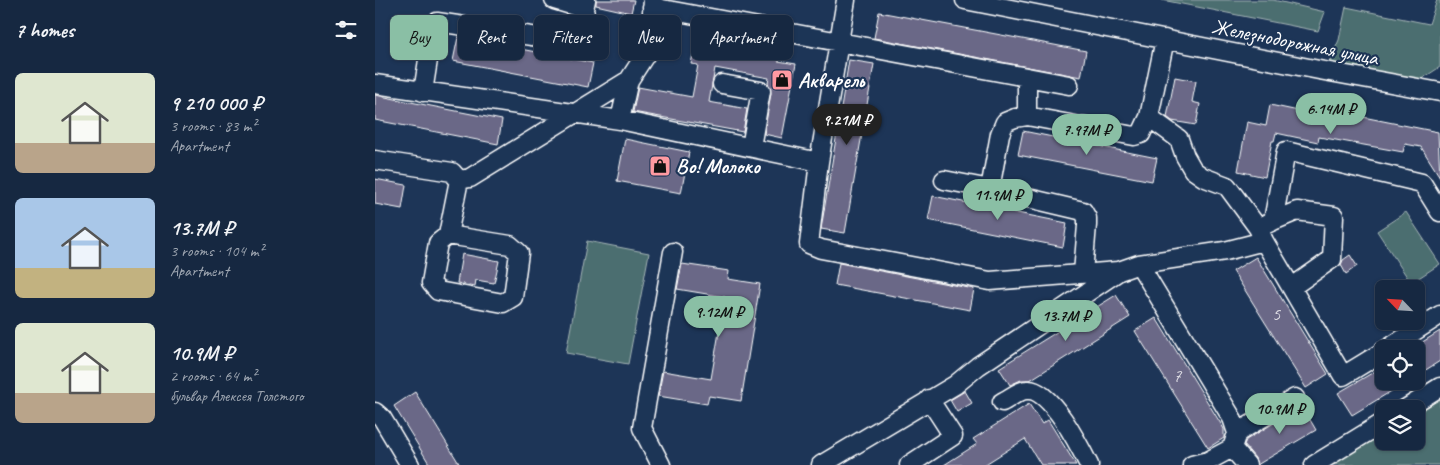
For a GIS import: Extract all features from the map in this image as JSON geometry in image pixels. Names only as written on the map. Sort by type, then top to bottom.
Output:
[{"type":"street","points":[[423,92],[433,28],[437,22],[572,42],[581,38],[588,29],[585,5],[553,0]]},
{"type":"street","points":[[846,0],[819,162],[809,244],[821,249],[990,281],[1083,272],[1119,271]]},
{"type":"street","name":"Железнодорожная улица","points":[[965,0],[987,2],[1319,70],[1440,92]]},
{"type":"street","points":[[620,120],[629,80],[649,49],[653,3],[839,42],[1069,85]]},
{"type":"street","points":[[990,189],[1000,134],[1005,122],[1015,118],[1027,116],[1134,136],[1145,129],[1165,39]]},
{"type":"street","points":[[1027,77],[1027,116]]},
{"type":"street","points":[[459,180],[470,178],[572,113],[629,80]]},
{"type":"street","points":[[375,84],[620,120],[819,162]]},
{"type":"street","points":[[722,84],[761,91],[751,147]]},
{"type":"street","points":[[1149,117],[1179,139],[1185,156],[1193,170],[1203,177],[1227,186],[1265,230],[1293,288],[1343,376],[1375,356]]},
{"type":"street","points":[[1265,230],[1285,151],[1422,183],[1440,212]]},
{"type":"street","points":[[375,160],[452,172],[459,180]]},
{"type":"street","points":[[448,235],[510,245],[519,253],[513,297],[503,303],[438,292],[431,283],[438,244],[448,235],[459,180]]},
{"type":"street","points":[[944,180],[1083,211],[1087,218],[1087,225],[1083,272]]},
{"type":"street","points":[[821,465],[955,385],[978,366],[1119,271],[1139,264],[1225,251],[1297,211],[1334,216],[1332,259],[1293,288]]},
{"type":"street","points":[[661,465],[641,428],[673,252]]},
{"type":"street","points":[[1139,264],[1232,418],[1235,440],[1247,465]]},
{"type":"street","points":[[1401,340],[1440,316]]},
{"type":"street","points":[[1419,400],[1440,387]]},
{"type":"street","points":[[1002,402],[1026,390],[1038,392],[1047,399],[1072,434],[1089,465]]},
{"type":"street","points":[[1192,465],[1208,461],[1295,398]]},
{"type":"street","points":[[909,465],[953,436],[929,400]]},
{"type":"street","points":[[375,412],[382,418],[410,465]]},
{"type":"street","points":[[1314,465],[1375,428]]},
{"type":"green space","points":[[1162,0],[1273,0],[1325,12],[1318,31]]},
{"type":"green space","points":[[1437,0],[1440,0],[1440,67],[1420,80],[1328,65],[1339,40],[1346,7],[1429,24]]},
{"type":"green space","points":[[1406,212],[1440,264],[1416,280],[1409,280],[1377,231]]},
{"type":"green space","points":[[587,241],[649,253],[628,364],[566,353]]},
{"type":"green space","points":[[1440,395],[1440,465],[1326,465],[1375,435],[1375,450],[1425,450],[1425,404]]},
{"type":"building","points":[[596,0],[634,0],[631,13],[596,5]]},
{"type":"building","points":[[879,12],[1086,51],[1081,77],[874,38]]},
{"type":"building","points":[[458,37],[458,60],[524,60],[524,50],[534,52],[534,60],[577,60],[593,63],[588,87],[453,61]]},
{"type":"building","points":[[692,60],[778,60],[796,64],[782,138],[764,134],[771,93],[768,83],[769,78],[715,68],[709,102],[747,109],[743,132],[633,112],[638,87],[692,97],[698,65],[691,64]]},
{"type":"building","points":[[849,60],[874,64],[845,233],[821,229]]},
{"type":"building","points":[[1175,77],[1196,81],[1192,102],[1200,104],[1196,125],[1172,121],[1167,117]]},
{"type":"building","points":[[375,95],[502,120],[498,144],[375,120]]},
{"type":"building","points":[[1270,105],[1327,117],[1328,110],[1438,132],[1440,177],[1421,147],[1405,144],[1403,152],[1319,137],[1318,142],[1276,133],[1274,141],[1272,141],[1265,177],[1238,171],[1247,122],[1266,126]]},
{"type":"building","points":[[1023,131],[1157,158],[1152,181],[1018,155]]},
{"type":"building","points":[[625,139],[689,152],[681,193],[617,181]]},
{"type":"building","points":[[375,179],[406,185],[402,209],[375,204]]},
{"type":"building","points":[[933,196],[1067,223],[1063,247],[928,220]]},
{"type":"building","points":[[462,254],[499,261],[494,283],[476,280],[475,286],[457,283]]},
{"type":"building","points":[[1350,255],[1357,266],[1346,274],[1341,265],[1343,260]]},
{"type":"building","points":[[1256,257],[1328,374],[1306,388],[1233,271]]},
{"type":"building","points":[[839,263],[974,289],[970,310],[835,285]]},
{"type":"building","points":[[682,264],[729,271],[728,279],[760,284],[741,401],[709,396],[707,404],[658,396],[663,371],[711,379],[725,297],[677,289]]},
{"type":"building","points":[[1116,295],[1130,317],[1030,380],[1021,380],[1010,385],[999,368]]},
{"type":"building","points":[[1156,318],[1224,429],[1224,438],[1208,448],[1135,331]]},
{"type":"building","points":[[1440,331],[1440,361],[1425,370],[1425,340]]},
{"type":"building","points":[[1375,371],[1375,390],[1393,390],[1352,415],[1338,393]]},
{"type":"building","points":[[965,391],[972,403],[957,412],[950,400]]},
{"type":"building","points":[[415,392],[460,465],[430,465],[394,406]]},
{"type":"building","points":[[1029,404],[1042,424],[1048,420],[1076,465],[1041,465],[1025,439],[984,465],[944,465],[977,444],[973,439]]},
{"type":"building","points":[[1302,406],[1316,430],[1257,465],[1255,458],[1244,445],[1246,440]]},
{"type":"place","name":"Акварель","points":[[782,80]]},
{"type":"place","name":"Во! Молоко","points":[[660,166]]}]
